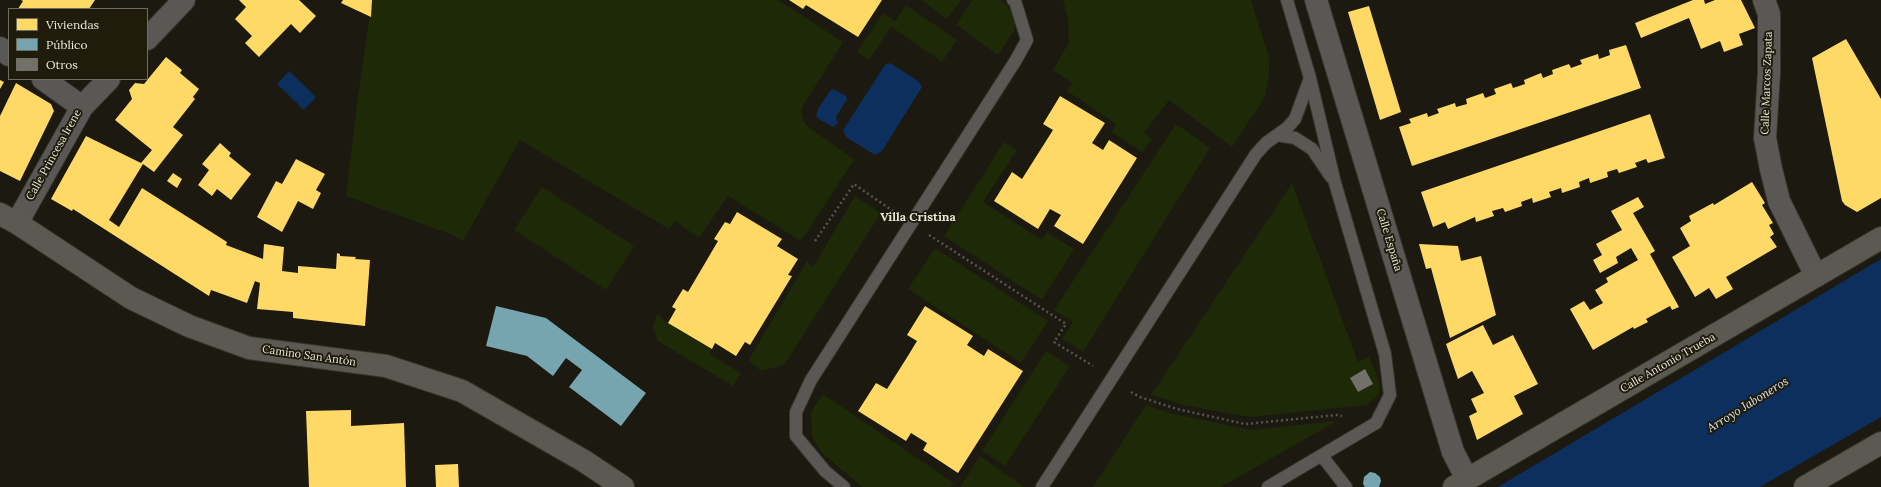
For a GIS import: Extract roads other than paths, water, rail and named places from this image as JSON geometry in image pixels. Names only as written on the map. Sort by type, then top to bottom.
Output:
[{"type":"main road","name":"Camino San Antón","points":[[8,219],[131,298],[189,326],[249,348],[386,366],[462,391],[584,461],[623,487]]},
{"type":"main road","name":"Calle Antonio Trueba","points":[[1460,483],[1881,238]]},
{"type":"main road","points":[[1806,487],[1881,443]]},
{"type":"main road","points":[[584,461],[612,487]]},
{"type":"street","points":[[148,38],[184,0]]},
{"type":"street","name":"Calle España","points":[[1316,0],[1453,452],[1460,483]]},
{"type":"street","name":"Calle Marcos Zapata","points":[[1764,0],[1769,14],[1769,73],[1765,138],[1779,201],[1816,276]]},
{"type":"street","points":[[0,48],[8,54]]},
{"type":"street","name":"Calle Princesa Irene","points":[[8,219],[82,106],[44,80]]},
{"type":"street","points":[[82,106],[108,80]]},
{"type":"lane","points":[[844,487],[825,471],[796,436],[796,412],[811,380],[1016,60],[1027,40],[1015,2],[1013,0]]},
{"type":"lane","points":[[1268,487],[1376,423],[1390,395],[1385,354],[1335,182],[1310,78],[1287,0]]},
{"type":"lane","points":[[1042,487],[1256,154],[1266,143],[1287,128],[1295,119],[1310,78]]},
{"type":"lane","points":[[1277,135],[1295,138],[1312,149],[1335,182]]},
{"type":"lane","points":[[1322,456],[1346,487]]},
{"type":"water","points":[[890,63],[918,81],[922,87],[882,151],[875,155],[846,137],[843,130],[885,65]]},
{"type":"water","points":[[289,71],[316,97],[304,110],[277,84]]},
{"type":"water","points":[[833,89],[846,96],[847,99],[836,117],[838,123],[833,127],[816,116],[818,109]]},
{"type":"water","name":"Arroyo Jaboneros","points":[[1881,259],[1881,417],[1760,487],[1498,487]]},
{"type":"district","name":"Villa Cristina","points":[[918,218]]}]
